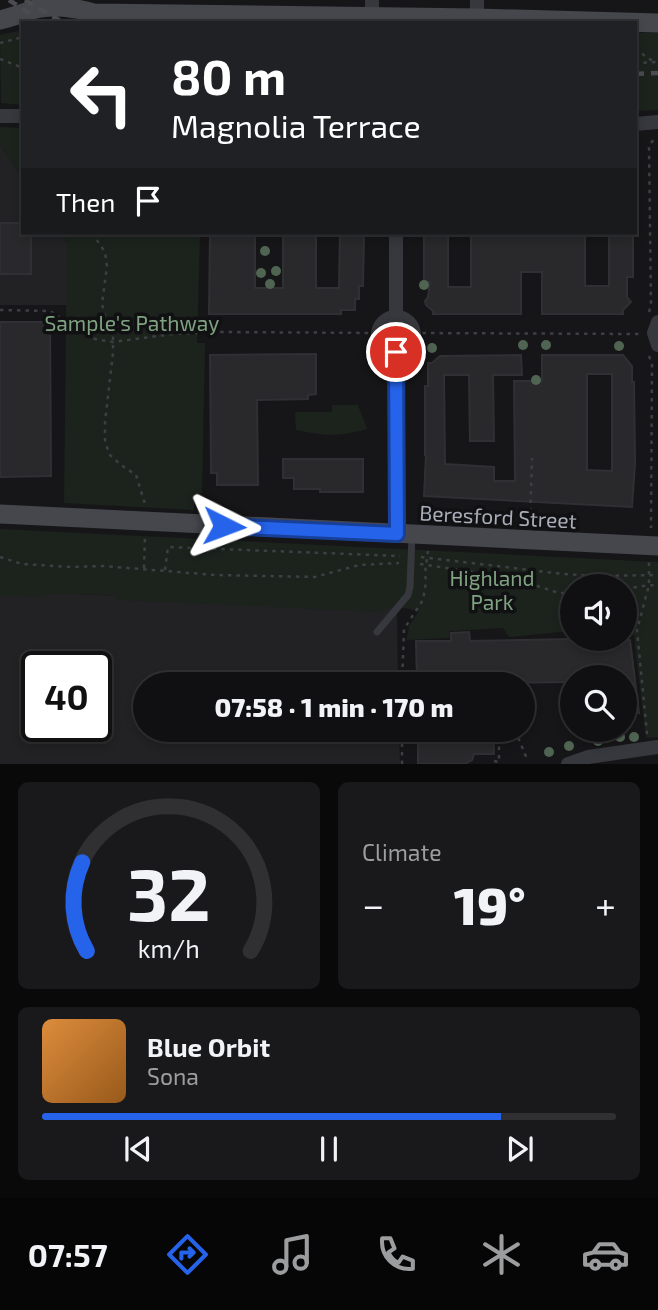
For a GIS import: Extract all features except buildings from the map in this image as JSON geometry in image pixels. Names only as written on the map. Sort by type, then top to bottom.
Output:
[{"type":"street","points":[[0,20],[23,15],[34,9],[74,7],[94,13],[477,9],[632,21]]},
{"type":"street","points":[[637,21],[658,23]]},
{"type":"street","points":[[0,116],[21,116]]},
{"type":"street","points":[[637,124],[658,122]]},
{"type":"street","points":[[396,235],[396,317]]},
{"type":"street","points":[[396,317],[410,323],[414,333],[407,349],[396,352],[381,344],[379,333],[382,323],[396,317]]},
{"type":"street","points":[[396,352],[405,534]]},
{"type":"street","name":"Beresford Street","points":[[0,514],[405,534],[654,554]]},
{"type":"street","points":[[568,764],[588,757],[654,747]]},
{"type":"lane","points":[[377,632],[408,595],[411,563],[405,534]]},
{"type":"path","points":[[0,43],[21,38]]},
{"type":"path","points":[[637,49],[656,62]]},
{"type":"path","points":[[0,59],[21,67]]},
{"type":"path","points":[[637,63],[656,62]]},
{"type":"path","points":[[93,235],[105,252],[107,266],[102,304],[104,316],[113,330],[105,442],[110,455],[136,475],[145,508]]},
{"type":"path","points":[[0,310],[50,311],[89,338],[113,342],[173,334],[218,332],[379,333]]},
{"type":"path","points":[[414,333],[657,333]]},
{"type":"path","points":[[530,520],[532,458]]},
{"type":"path","points":[[144,569],[145,537]]},
{"type":"path","points":[[402,672],[404,629],[423,600],[428,551]]},
{"type":"path","points":[[654,554],[637,630],[654,747]]},
{"type":"path","points":[[0,557],[22,564],[103,566],[215,575],[314,577],[359,565],[411,563],[513,578],[560,593]]},
{"type":"path","points":[[637,587],[658,586]]},
{"type":"path","points":[[402,742],[402,764]]},
{"type":"path","points":[[494,761],[499,762],[499,742]]},
{"type":"path","points":[[520,742],[527,759]]},
{"type":"shaded area","points":[[0,145],[21,175],[21,235],[61,235],[67,243],[67,305],[0,305]]},
{"type":"shaded area","points":[[0,591],[397,607],[398,672],[133,672],[133,742],[399,742],[400,764],[0,764]]},
{"type":"green space","points":[[21,30],[21,105],[1,103],[0,35]]},
{"type":"green space","points":[[637,33],[658,33],[658,110],[637,111]]},
{"type":"green space","points":[[0,127],[21,128],[21,175],[0,145]]},
{"type":"green space","name":"Sample's Pathway","points":[[61,235],[200,235],[197,343],[205,343],[202,493],[194,494],[194,510],[64,503],[67,243]]},
{"type":"green space","points":[[332,405],[358,405],[367,429],[332,435],[296,430],[295,412],[332,412]]},
{"type":"green space","name":"Highland Park","points":[[0,529],[658,562],[658,737],[646,738],[636,651],[637,574],[560,574],[560,632],[509,637],[503,628],[450,631],[449,638],[407,640],[409,626],[419,611],[403,607],[378,612],[118,600],[112,595],[0,596]]},
{"type":"railway","points":[[9,0],[32,15]]},
{"type":"railway","points":[[25,0],[61,21]]},
{"type":"railway","points":[[637,74],[658,73]]},
{"type":"route","points":[[224,526],[397,534],[396,352]]}]
